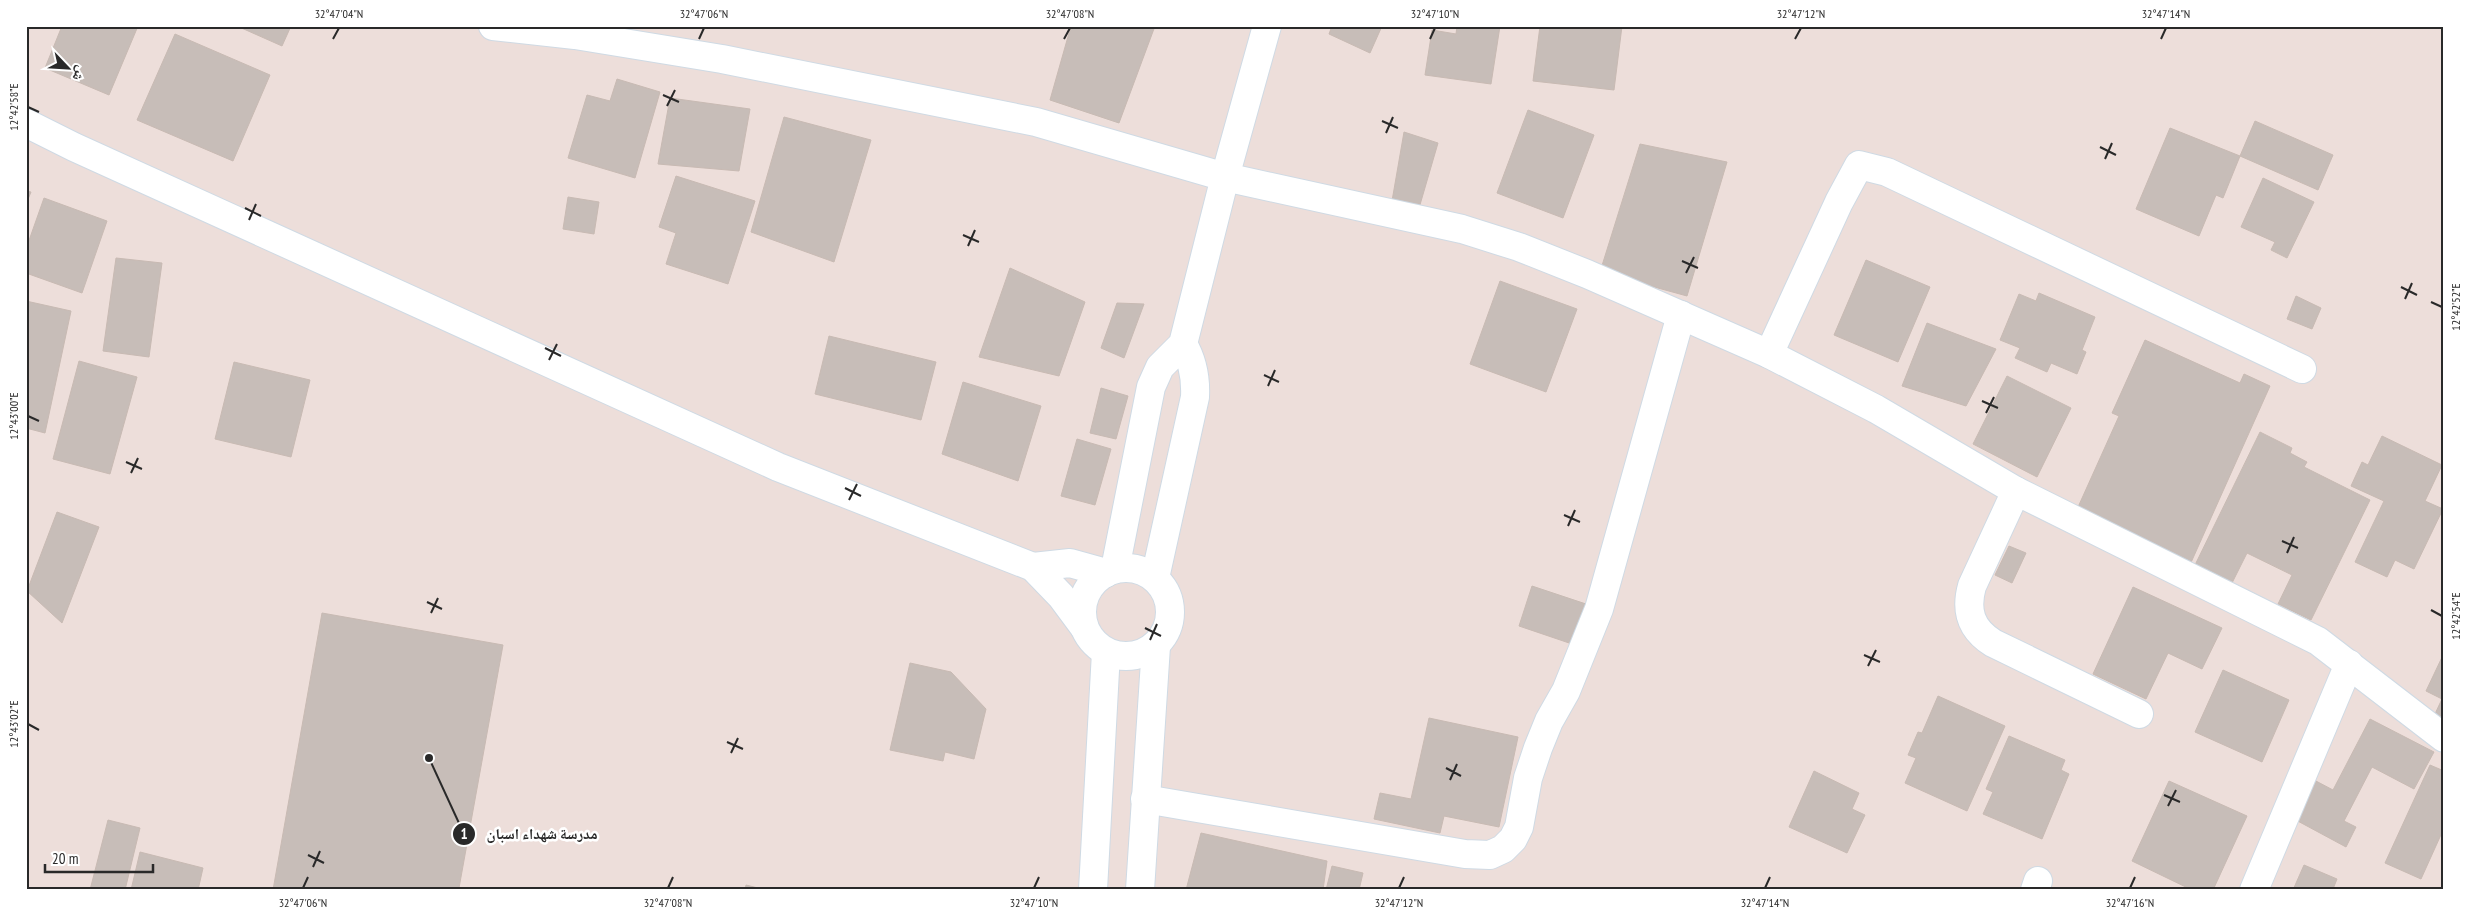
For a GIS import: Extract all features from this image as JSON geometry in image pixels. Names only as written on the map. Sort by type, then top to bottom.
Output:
[{"type":"street","points":[[493,26],[575,35],[722,59],[1036,122],[1225,177],[1462,229],[1519,247],[1769,354],[1876,409],[2016,491],[2318,641],[2444,738]]},
{"type":"street","points":[[1084,627],[1082,614],[1088,590],[1110,571],[1151,387],[1160,367],[1183,344],[1225,177],[1267,26]]},
{"type":"street","points":[[26,123],[83,151],[778,467],[1033,567],[1061,596],[1093,642],[1106,652],[1122,657],[1140,655],[1156,646],[1168,631],[1171,612],[1167,593],[1155,578],[1143,571],[1129,568],[1110,571],[1070,563],[1033,567]]},
{"type":"street","points":[[1769,354],[1842,194],[1854,171],[1859,165],[1864,165],[1887,172],[2302,369]]},
{"type":"street","points":[[1145,799],[1465,854],[1490,855],[1503,850],[1513,839],[1519,827],[1528,778],[1538,748],[1570,682],[1598,610],[1681,315]]},
{"type":"street","points":[[1155,578],[1195,397],[1193,369],[1183,344]]},
{"type":"street","points":[[2016,491],[1970,593],[1969,613],[1973,625],[1982,636],[1993,643],[2138,714]]},
{"type":"street","points":[[1140,890],[1156,646]]},
{"type":"street","points":[[1093,890],[1106,652]]},
{"type":"street","points":[[2254,890],[2349,664]]},
{"type":"building","points":[[62,26],[138,26],[109,95],[45,68]]},
{"type":"building","points":[[237,26],[291,26],[282,46]]},
{"type":"building","points":[[1071,26],[1155,26],[1119,123],[1050,100]]},
{"type":"building","points":[[1332,26],[1382,26],[1370,53],[1329,34]]},
{"type":"building","points":[[1457,26],[1500,26],[1491,84],[1425,75],[1432,30],[1456,34]]},
{"type":"building","points":[[1540,26],[1622,26],[1614,90],[1533,81]]},
{"type":"building","points":[[175,34],[270,75],[233,161],[137,120]]},
{"type":"building","points":[[617,79],[660,92],[635,178],[568,158],[587,95],[610,101]]},
{"type":"building","points":[[670,98],[750,109],[739,171],[658,164]]},
{"type":"building","points":[[1528,110],[1594,135],[1563,218],[1497,193]]},
{"type":"building","points":[[784,117],[871,140],[834,262],[751,232]]},
{"type":"building","points":[[2255,121],[2333,155],[2318,190],[2240,156]]},
{"type":"building","points":[[2170,128],[2240,156],[2223,198],[2216,195],[2199,236],[2136,209]]},
{"type":"building","points":[[1404,132],[1438,143],[1417,215],[1392,201]]},
{"type":"building","points":[[1640,144],[1727,162],[1687,296],[1600,272]]},
{"type":"building","points":[[676,176],[755,201],[728,284],[666,264],[676,233],[659,227]]},
{"type":"building","points":[[2263,178],[2314,202],[2287,258],[2271,250],[2275,242],[2241,227]]},
{"type":"building","points":[[26,191],[31,192],[26,204]]},
{"type":"building","points":[[568,197],[599,202],[594,234],[563,229]]},
{"type":"building","points":[[44,198],[107,221],[82,293],[26,273],[26,249]]},
{"type":"building","points":[[116,258],[162,263],[149,357],[103,351]]},
{"type":"building","points":[[1866,260],[1930,287],[1898,362],[1834,335]]},
{"type":"building","points":[[1010,268],[1085,302],[1059,376],[979,357]]},
{"type":"building","points":[[1500,281],[1577,309],[1546,392],[1470,364]]},
{"type":"building","points":[[2039,293],[2095,317],[2082,350],[2086,352],[2077,374],[2051,363],[2047,372],[2015,358],[2020,348],[2000,340],[2019,294],[2036,301]]},
{"type":"building","points":[[2296,296],[2321,308],[2312,329],[2287,319]]},
{"type":"building","points":[[26,301],[71,311],[45,433],[26,428]]},
{"type":"building","points":[[1117,303],[1144,304],[1124,358],[1101,348]]},
{"type":"building","points":[[1927,323],[1996,349],[1966,406],[1902,386]]},
{"type":"building","points":[[829,336],[936,362],[921,420],[815,394]]},
{"type":"building","points":[[2145,340],[2240,383],[2244,374],[2270,386],[2189,567],[2074,516],[2119,416],[2112,413]]},
{"type":"building","points":[[79,361],[137,377],[110,474],[53,459]]},
{"type":"building","points":[[234,362],[310,380],[291,457],[215,439]]},
{"type":"building","points":[[2007,376],[2071,408],[2037,477],[1973,444]]},
{"type":"building","points":[[963,382],[1041,406],[1018,481],[942,454]]},
{"type":"building","points":[[1101,388],[1128,396],[1116,439],[1090,433]]},
{"type":"building","points":[[2260,432],[2292,448],[2290,453],[2307,462],[2304,467],[2370,500],[2311,620],[2278,604],[2292,575],[2247,553],[2232,583],[2195,565]]},
{"type":"building","points":[[2382,436],[2442,465],[2425,501],[2443,509],[2414,569],[2395,560],[2387,577],[2355,562],[2384,501],[2351,486],[2362,462],[2368,465]]},
{"type":"building","points":[[1077,439],[1111,449],[1095,505],[1061,496]]},
{"type":"building","points":[[57,512],[99,527],[62,623],[27,591]]},
{"type":"building","points":[[2009,546],[2026,553],[2012,583],[1995,575]]},
{"type":"building","points":[[1532,586],[1592,606],[1578,646],[1519,626]]},
{"type":"building","points":[[2133,587],[2222,628],[2202,669],[2168,653],[2146,699],[2093,674]]},
{"type":"building","points":[[322,613],[503,645],[459,888],[470,890],[273,890]]},
{"type":"building","points":[[2444,653],[2444,720],[2434,716],[2442,699],[2426,691]]},
{"type":"building","points":[[910,663],[951,672],[986,709],[974,759],[945,752],[943,761],[890,750]]},
{"type":"building","points":[[2223,670],[2289,700],[2262,762],[2195,732]]},
{"type":"building","points":[[1938,696],[2005,726],[1967,811],[1905,783],[1916,758],[1908,755],[1918,732],[1922,733]]},
{"type":"building","points":[[1429,718],[1518,737],[1499,827],[1444,816],[1440,833],[1374,819],[1380,793],[1411,799]]},
{"type":"building","points":[[2370,719],[2434,752],[2414,789],[2372,767],[2344,821],[2356,827],[2346,847],[2294,819],[2314,780],[2333,790]]},
{"type":"building","points":[[2009,736],[2065,760],[2061,770],[2069,774],[2042,839],[1983,814],[1993,792],[1986,789]]},
{"type":"building","points":[[2430,765],[2444,771],[2444,828],[2421,879],[2385,863]]},
{"type":"building","points":[[1814,771],[1859,793],[1852,809],[1865,815],[1847,853],[1789,827]]},
{"type":"building","points":[[2169,781],[2247,816],[2213,890],[2192,890],[2132,861]]},
{"type":"building","points":[[108,820],[140,828],[125,890],[90,890]]},
{"type":"building","points":[[1201,833],[1327,861],[1323,890],[1186,890]]},
{"type":"building","points":[[140,852],[203,868],[198,890],[131,890]]},
{"type":"building","points":[[2304,865],[2337,879],[2333,889],[2293,890]]},
{"type":"building","points":[[1332,866],[1363,873],[1359,890],[1326,890]]},
{"type":"building","points":[[746,885],[766,890],[745,890]]},
{"type":"place","name":"مدرسة شهداء اسبان","points":[[429,758]]}]
